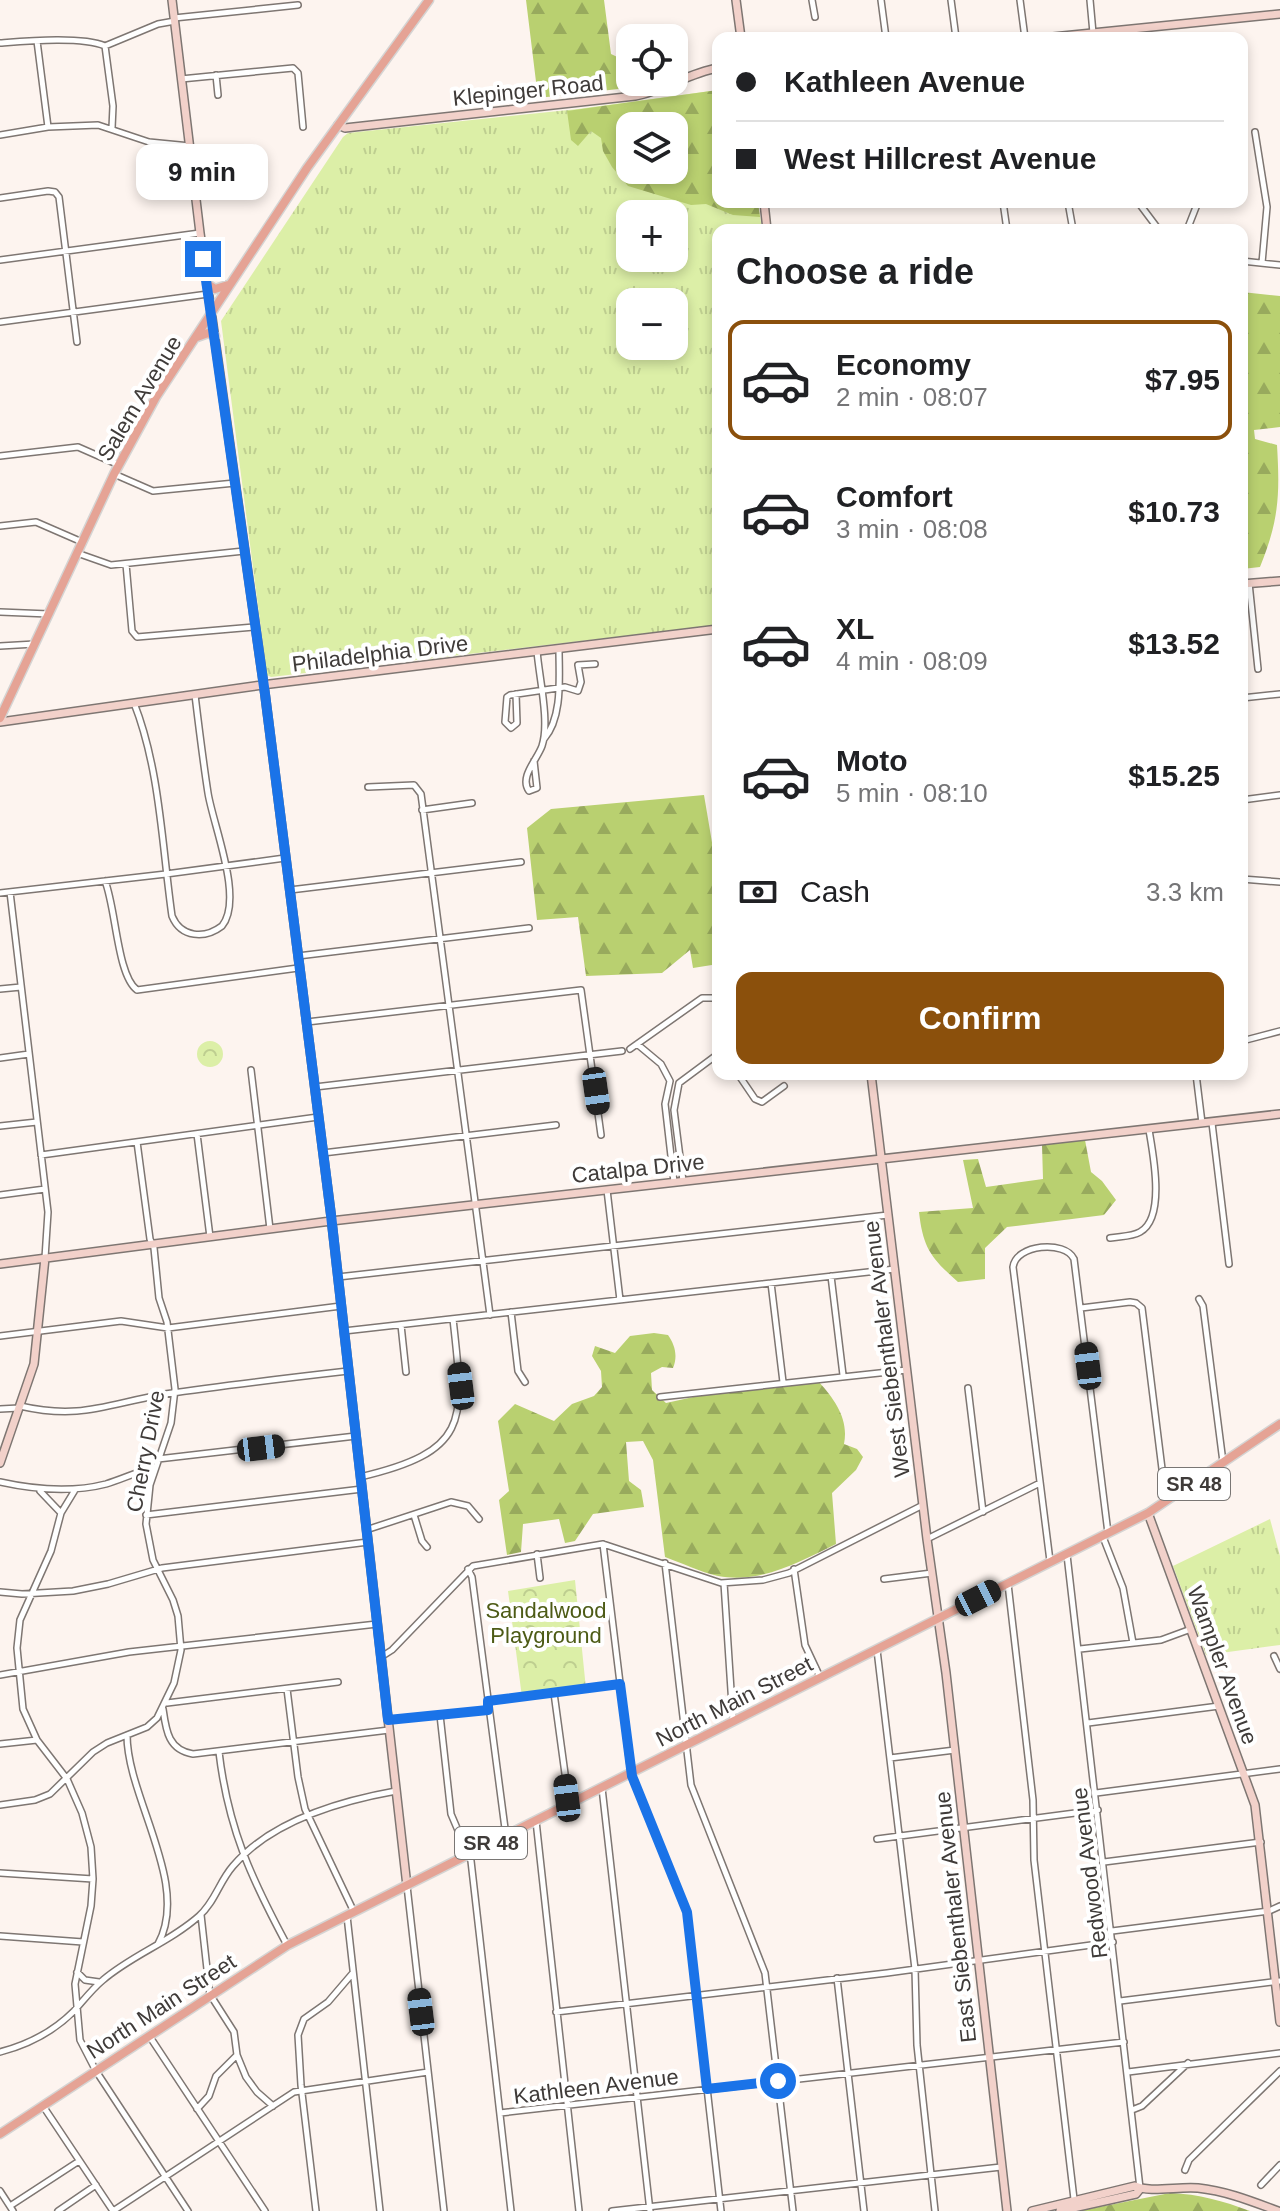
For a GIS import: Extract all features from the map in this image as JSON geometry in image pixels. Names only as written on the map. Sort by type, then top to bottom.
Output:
[{"type":"main road","name":"Salem Avenue","points":[[0,720],[116,469],[156,397],[338,125],[429,0]]},
{"type":"main road","points":[[207,289],[229,285]]},
{"type":"main road","points":[[196,337],[208,333],[215,336]]},
{"type":"main road","name":"North Main Street","points":[[0,2134],[288,1945],[1148,1513],[1280,1424]]},
{"type":"street","points":[[172,0],[207,289],[285,858],[338,1277],[444,2211]]},
{"type":"street","points":[[736,0],[740,32]]},
{"type":"street","points":[[812,0],[815,17]]},
{"type":"street","points":[[881,0],[885,32]]},
{"type":"street","points":[[951,0],[955,32]]},
{"type":"street","points":[[1020,0],[1024,32]]},
{"type":"street","points":[[1090,0],[1093,32]]},
{"type":"street","points":[[0,43],[37,41],[105,46],[174,20],[298,5]]},
{"type":"street","points":[[1132,32],[1280,14]]},
{"type":"street","points":[[37,41],[48,127]]},
{"type":"street","points":[[105,46],[113,106],[112,128]]},
{"type":"street","points":[[181,79],[296,69],[303,127]]},
{"type":"street","name":"Klepinger Road","points":[[338,125],[345,128],[612,100],[653,92],[712,70]]},
{"type":"street","points":[[216,75],[218,95]]},
{"type":"street","points":[[0,135],[83,124],[112,128],[149,142],[190,146]]},
{"type":"street","points":[[1255,132],[1267,198],[1262,263]]},
{"type":"street","points":[[0,198],[48,191],[56,193],[60,203],[77,342]]},
{"type":"street","points":[[0,260],[200,233]]},
{"type":"street","points":[[1248,262],[1280,265]]},
{"type":"street","points":[[0,322],[207,289]]},
{"type":"street","points":[[0,456],[78,447],[153,491],[235,483]]},
{"type":"street","points":[[0,526],[36,522],[82,542]]},
{"type":"street","points":[[77,553],[103,564],[126,564],[244,551]]},
{"type":"street","points":[[126,564],[132,631],[137,637],[254,627]]},
{"type":"street","points":[[1248,584],[1280,581]]},
{"type":"street","points":[[1248,598],[1258,669]]},
{"type":"street","points":[[0,612],[49,614]]},
{"type":"street","name":"Philadelphia Drive","points":[[0,720],[712,630]]},
{"type":"street","points":[[0,646],[35,644]]},
{"type":"street","points":[[534,761],[537,788],[529,791],[525,785],[526,776],[543,740],[553,728],[559,649]]},
{"type":"street","points":[[537,651],[543,740]]},
{"type":"street","points":[[516,694],[517,723],[511,728],[505,722],[506,699],[516,694],[565,687],[578,691],[581,682],[578,665],[595,664]]},
{"type":"street","points":[[1248,697],[1280,694]]},
{"type":"street","points":[[134,703],[149,753],[175,923],[186,932],[202,935],[219,929],[229,916],[230,905],[222,844],[208,796],[195,695]]},
{"type":"street","points":[[368,787],[414,785],[421,794],[490,1315]]},
{"type":"street","points":[[1248,799],[1280,795]]},
{"type":"street","points":[[422,810],[472,803]]},
{"type":"street","points":[[0,893],[285,858]]},
{"type":"street","points":[[289,890],[521,862]]},
{"type":"street","points":[[1248,879],[1280,882]]},
{"type":"street","points":[[105,881],[114,910],[125,976],[130,985],[141,991],[298,968]]},
{"type":"street","points":[[0,1463],[34,1364],[48,1220],[10,892]]},
{"type":"street","points":[[297,956],[529,928]]},
{"type":"street","points":[[0,989],[21,987]]},
{"type":"street","points":[[306,1022],[582,990],[601,1135]]},
{"type":"street","points":[[630,1049],[702,998],[712,998]]},
{"type":"street","points":[[1248,1039],[1280,1031]]},
{"type":"street","points":[[637,1044],[661,1064],[670,1081],[665,1104],[679,1182]]},
{"type":"street","points":[[314,1088],[622,1051]]},
{"type":"street","points":[[0,1058],[29,1054]]},
{"type":"street","points":[[679,1182],[674,1110],[679,1083],[712,1058]]},
{"type":"street","points":[[251,1070],[270,1229]]},
{"type":"street","points":[[742,1080],[755,1099],[762,1102],[784,1086]]},
{"type":"street","name":"West Siebenthaler Avenue","points":[[872,1080],[939,1618]]},
{"type":"street","points":[[1197,1080],[1202,1123]]},
{"type":"street","points":[[670,1081],[679,1083]]},
{"type":"street","name":"Catalpa Drive","points":[[0,1264],[331,1221],[1280,1114]]},
{"type":"street","points":[[41,1155],[318,1117]]},
{"type":"street","points":[[0,1126],[37,1122]]},
{"type":"street","points":[[1212,1123],[1229,1264]]},
{"type":"street","points":[[322,1153],[556,1125]]},
{"type":"street","points":[[1110,1238],[1138,1233],[1152,1218],[1155,1187],[1149,1130]]},
{"type":"street","points":[[197,1134],[210,1237]]},
{"type":"street","name":"Cherry Drive","points":[[137,1142],[159,1298],[168,1328],[174,1393],[171,1423],[154,1468],[146,1515],[156,1569],[176,1606],[181,1647],[174,1683],[164,1706]]},
{"type":"street","points":[[0,1195],[45,1189]]},
{"type":"street","points":[[607,1190],[620,1300]]},
{"type":"street","points":[[338,1277],[888,1215]]},
{"type":"street","points":[[1050,1562],[1014,1261],[1024,1251],[1061,1247],[1067,1249],[1074,1259],[1105,1534],[1123,1588],[1133,1643]]},
{"type":"street","points":[[344,1331],[895,1269]]},
{"type":"street","points":[[831,1276],[843,1375]]},
{"type":"street","points":[[771,1283],[783,1382]]},
{"type":"street","points":[[1199,1299],[1203,1306],[1224,1463]]},
{"type":"street","points":[[1081,1308],[1130,1302],[1142,1308],[1166,1502]]},
{"type":"street","points":[[0,1336],[121,1321],[168,1328],[341,1306]]},
{"type":"street","points":[[511,1312],[518,1371],[525,1382]]},
{"type":"street","points":[[360,1477],[423,1456],[437,1447],[449,1433],[458,1415],[461,1396],[453,1319]]},
{"type":"street","points":[[401,1325],[406,1372]]},
{"type":"street","points":[[660,1397],[907,1370]]},
{"type":"street","points":[[0,1409],[20,1407],[49,1412],[82,1412],[174,1393],[348,1371]]},
{"type":"street","points":[[968,1388],[983,1512]]},
{"type":"street","points":[[158,1459],[356,1436]]},
{"type":"street","points":[[0,1482],[39,1490],[75,1490],[154,1468]]},
{"type":"street","points":[[927,1539],[1040,1483]]},
{"type":"street","points":[[146,1515],[362,1489]]},
{"type":"street","points":[[39,1490],[61,1513]]},
{"type":"street","points":[[75,1490],[61,1513],[51,1551],[20,1620],[19,1672],[23,1709],[37,1740],[67,1779],[85,1823],[93,1879],[91,1906],[77,1971],[75,2009],[80,2040],[96,2071],[188,2211]]},
{"type":"street","points":[[366,1530],[455,1502],[471,1508],[479,1519]]},
{"type":"street","points":[[381,1657],[392,1650],[468,1569],[603,1544],[724,1583],[770,1579],[923,1505]]},
{"type":"street","name":"Wampler Avenue","points":[[1148,1513],[1255,1805],[1278,1981],[1280,2022]]},
{"type":"street","points":[[414,1515],[427,1547]]},
{"type":"street","points":[[0,1592],[31,1594],[82,1590],[156,1569],[368,1542]]},
{"type":"street","points":[[603,1544],[631,1773],[686,1908],[721,2211]]},
{"type":"street","points":[[537,1554],[540,1578]]},
{"type":"street","name":"Redwood Avenue","points":[[1067,1554],[1140,2189]]},
{"type":"street","points":[[665,1563],[685,1746],[696,1801],[763,1966],[793,2211]]},
{"type":"street","points":[[468,1569],[472,1577],[506,1836]]},
{"type":"street","points":[[794,1569],[805,1645],[821,1678]]},
{"type":"street","points":[[884,1579],[932,1573]]},
{"type":"street","points":[[724,1583],[733,1722]]},
{"type":"street","points":[[1008,1583],[1034,1819],[1032,1840],[1074,2199]]},
{"type":"street","name":"East Siebenthaler Avenue","points":[[939,1618],[1007,2211]]},
{"type":"street","points":[[0,1675],[95,1657],[377,1624]]},
{"type":"street","points":[[1080,1649],[1161,1640],[1191,1629]]},
{"type":"street","points":[[877,1650],[915,1969],[919,2066],[935,2211]]},
{"type":"street","points":[[1274,1656],[1280,1669]]},
{"type":"street","points":[[0,1805],[43,1798],[55,1791],[93,1752],[147,1727],[164,1706],[338,1682]]},
{"type":"street","points":[[488,1701],[620,1684]]},
{"type":"street","points":[[287,1689],[298,1777],[308,1816],[350,1914],[353,1973],[380,2211]]},
{"type":"street","points":[[554,1693],[569,1804]]},
{"type":"street","points":[[164,1706],[168,1737],[177,1749],[193,1754],[389,1730]]},
{"type":"street","points":[[1088,1723],[1219,1706]]},
{"type":"street","points":[[388,1720],[488,1710]]},
{"type":"street","points":[[440,1715],[451,1814],[469,1855],[511,2211]]},
{"type":"street","points":[[127,1735],[133,1772],[158,1850],[163,1878],[167,1923],[157,1945]]},
{"type":"street","points":[[0,1744],[37,1740]]},
{"type":"street","points":[[890,1758],[955,1750]]},
{"type":"street","points":[[219,1752],[227,1806],[243,1855],[288,1945]]},
{"type":"street","points":[[1096,1793],[1280,1769]]},
{"type":"street","points":[[602,1788],[650,2209]]},
{"type":"street","points":[[0,2052],[37,2038],[75,2009],[100,1982],[120,1967],[201,1915],[228,1872],[243,1855],[273,1834],[308,1816],[359,1799],[396,1791]]},
{"type":"street","points":[[877,1839],[1098,1810]]},
{"type":"street","points":[[536,1821],[579,2211]]},
{"type":"street","points":[[1104,1862],[1261,1842]]},
{"type":"street","points":[[0,1873],[93,1879]]},
{"type":"street","points":[[1112,1931],[1269,1911],[1280,1906]]},
{"type":"street","points":[[1269,1911],[1280,1913]]},
{"type":"street","points":[[201,1915],[210,1995],[234,2032],[237,2055],[252,2086],[273,2106]]},
{"type":"street","points":[[167,1923],[172,1928],[183,1929]]},
{"type":"street","points":[[0,1936],[83,1942]]},
{"type":"street","points":[[556,2012],[1113,1942]]},
{"type":"street","points":[[77,1971],[85,1980],[100,1982]]},
{"type":"street","points":[[316,2211],[302,2090],[300,2028],[307,2016],[328,2002],[353,1973]]},
{"type":"street","points":[[837,1978],[864,2211]]},
{"type":"street","points":[[1120,2001],[1278,1981]]},
{"type":"street","points":[[149,2036],[265,2211]]},
{"type":"street","name":"Kathleen Avenue","points":[[500,2113],[1124,2042]]},
{"type":"street","points":[[1128,2072],[1280,2053]]},
{"type":"street","points":[[197,2109],[209,2096],[216,2076],[237,2055]]},
{"type":"street","points":[[1132,2110],[1142,2106],[1188,2063]]},
{"type":"street","points":[[1185,2170],[1189,2160],[1280,2071]]},
{"type":"street","points":[[43,2106],[113,2211],[294,2092],[428,2072]]},
{"type":"street","points":[[0,2191],[12,2209],[80,2161]]},
{"type":"street","points":[[1261,2185],[1280,2165]]},
{"type":"street","points":[[612,2211],[1001,2167]]},
{"type":"street","points":[[58,2211],[96,2185]]},
{"type":"street","points":[[1032,2211],[1135,2186],[1140,2189],[1177,2187],[1213,2190],[1278,2211]]},
{"type":"street","points":[[1060,2211],[1136,2194],[1140,2189]]},
{"type":"green space","points":[[526,0],[604,0],[611,54],[616,56],[616,89],[538,98]]},
{"type":"green space","points":[[712,91],[712,208],[759,208],[761,224],[712,224],[712,626],[271,677],[267,675],[221,321],[348,133],[578,109]]},
{"type":"green space","points":[[712,91],[712,206],[691,205],[688,200],[674,200],[626,184],[688,184],[688,112],[616,112],[616,172],[603,151],[601,138],[591,131],[578,146],[571,140],[567,111]]},
{"type":"green space","points":[[716,208],[759,208],[760,217],[733,215]]},
{"type":"green space","points":[[1248,293],[1280,296],[1280,427],[1254,430],[1255,439],[1277,445],[1277,507],[1260,567],[1248,568]]},
{"type":"green space","points":[[704,795],[712,842],[712,965],[693,968],[690,950],[662,973],[586,976],[578,917],[537,920],[527,828],[551,809]]},
{"type":"green space","points":[[210,1041],[219,1045],[223,1054],[219,1063],[210,1067],[201,1063],[197,1054],[201,1045]]},
{"type":"green space","points":[[1085,1140],[1091,1172],[1116,1200],[1104,1215],[1007,1227],[985,1248],[985,1279],[958,1282],[935,1259],[926,1244],[919,1212],[973,1208],[963,1160],[978,1159],[986,1187],[1043,1179],[1042,1145]]},
{"type":"green space","points":[[668,1335],[675,1351],[673,1368],[662,1367],[651,1373],[652,1390],[666,1403],[698,1396],[819,1382],[843,1418],[844,1444],[857,1449],[863,1457],[856,1470],[832,1493],[836,1544],[779,1570],[749,1577],[718,1576],[665,1557],[653,1460],[643,1441],[626,1442],[629,1481],[641,1490],[644,1507],[593,1514],[575,1541],[565,1543],[559,1519],[523,1524],[521,1552],[507,1555],[499,1500],[509,1491],[498,1421],[515,1404],[554,1421],[572,1404],[594,1396],[602,1387],[601,1371],[592,1356],[595,1346],[615,1353],[630,1336]]},
{"type":"green space","points":[[1270,1519],[1280,1556],[1280,1645],[1206,1655],[1173,1566]]},
{"type":"green space","name":"Sandalwood Playground","points":[[575,1580],[586,1689],[522,1697],[508,1591]]},
{"type":"green space","points":[[1170,2193],[1211,2199],[1250,2211],[1079,2211]]},
{"type":"route","points":[[203,259],[265,694],[331,1215],[388,1720],[488,1710],[488,1701],[620,1684],[632,1776],[687,1912],[707,2089],[778,2081]]}]
